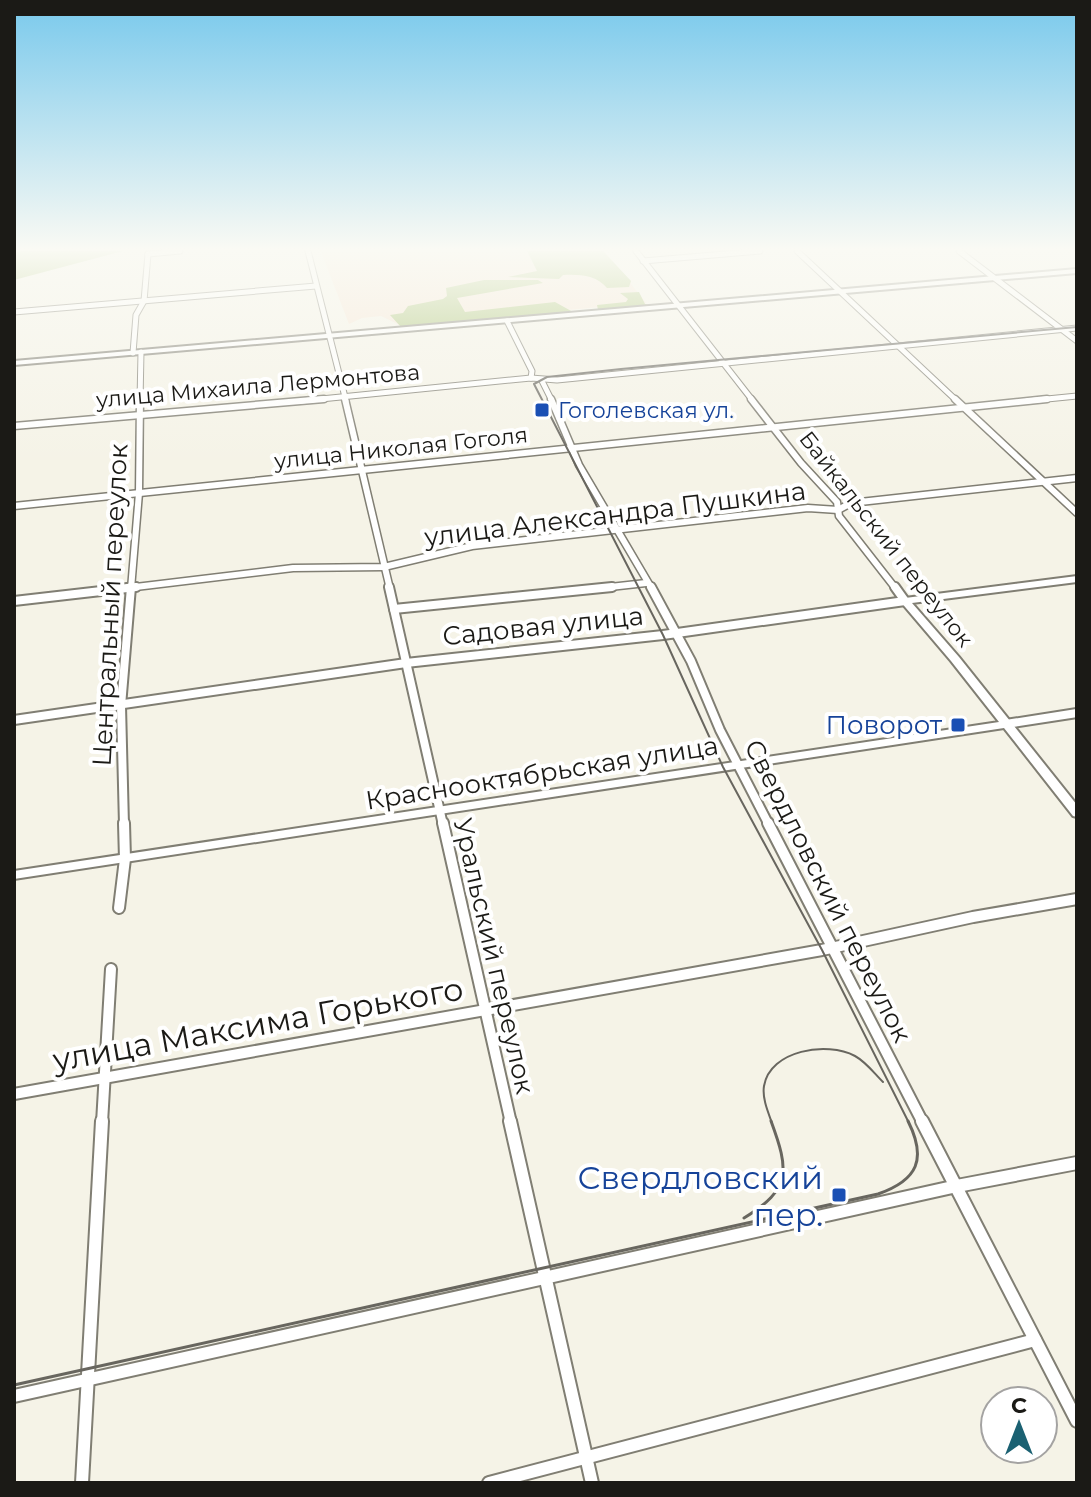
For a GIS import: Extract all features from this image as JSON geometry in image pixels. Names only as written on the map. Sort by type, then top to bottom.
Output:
[{"type":"main road","name":"Садовая улица","points":[[905,601],[1077,579]]},
{"type":"main road","name":"Байкальский переулок","points":[[905,601],[1077,813]]},
{"type":"main road","name":"Краснооктябрьская улица","points":[[14,875],[1006,724]]},
{"type":"street","name":"Центральный переулок","points":[[119,908],[125,859],[121,706],[139,493],[142,414],[136,321]]},
{"type":"street","name":"Уральский переулок","points":[[325,321],[363,470],[592,1483]]},
{"type":"street","points":[[14,363],[507,321]]},
{"type":"street","name":"Свердловский переулок","points":[[507,321],[570,450],[676,633],[708,695],[720,730],[1077,1421]]},
{"type":"street","name":"Байкальский переулок","points":[[690,321],[773,427],[837,502],[839,516],[872,554],[905,601]]},
{"type":"street","points":[[872,321],[1077,513]]},
{"type":"street","points":[[1052,321],[1077,341]]},
{"type":"street","name":"улица Михаила Лермонтова","points":[[14,426],[464,387],[1077,328]]},
{"type":"street","name":"улица Николая Гоголя","points":[[14,506],[1077,396]]},
{"type":"street","name":"улица Александра Пушкина","points":[[14,601],[309,566],[384,567],[472,546],[808,508],[838,510],[851,503],[1077,478]]},
{"type":"street","points":[[394,609],[646,583]]},
{"type":"street","name":"Садовая улица","points":[[14,720],[406,663],[676,633],[905,601]]},
{"type":"street","name":"Краснооктябрьская улица","points":[[1006,724],[1077,713]]},
{"type":"street","name":"улица Максима Горького","points":[[14,1094],[832,947],[1077,899]]},
{"type":"street","points":[[82,1483],[111,969]]},
{"type":"street","points":[[14,1396],[957,1186],[1077,1163]]},
{"type":"street","points":[[489,1483],[1035,1340]]},
{"type":"shaded area","points":[[391,321],[446,321],[400,325]]},
{"type":"green space","points":[[395,321],[475,321],[401,327]]},
{"type":"tram line","points":[[908,1121],[822,950],[723,767],[663,635],[534,384],[547,377],[621,369],[1077,327]]},
{"type":"tram line","points":[[772,1123],[765,1100],[764,1086],[768,1074],[777,1064],[801,1052],[830,1049],[855,1056],[883,1082]]},
{"type":"tram line","points":[[744,1218],[771,1198],[782,1177],[781,1153],[771,1121]]},
{"type":"tram line","points":[[14,1385],[878,1194],[902,1182],[915,1166],[917,1146],[908,1121]]},
{"type":"place","name":"Гоголевская ул.","points":[[542,410]]},
{"type":"place","name":"Поворот","points":[[958,725]]},
{"type":"place","name":"Свердловский пер.","points":[[839,1195]]}]
